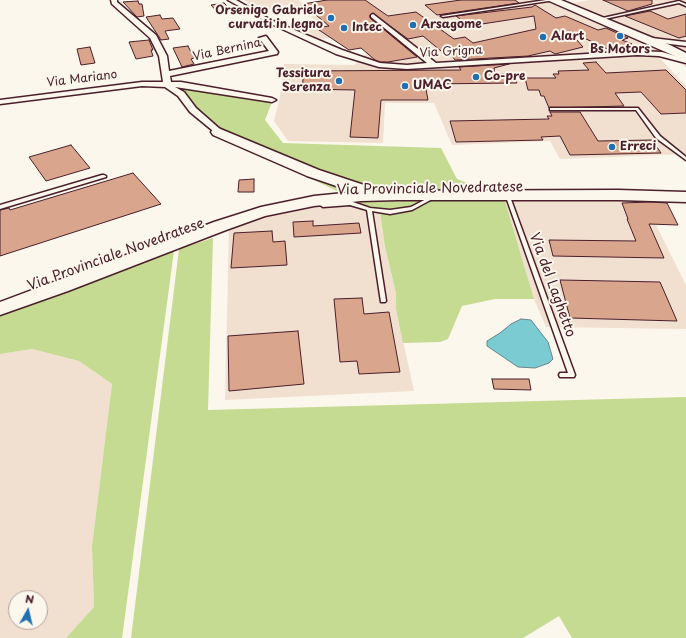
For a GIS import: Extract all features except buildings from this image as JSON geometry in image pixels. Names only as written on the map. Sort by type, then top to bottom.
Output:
[{"type":"main road","points":[[218,132],[312,173],[358,188]]},
{"type":"main road","name":"Via Provinciale Novedratese","points":[[0,298],[249,206],[308,193],[358,188],[607,188],[686,190]]},
{"type":"main road","name":"Via Provinciale Novedratese","points":[[0,309],[61,288],[220,226],[296,204],[334,198],[361,196],[507,194],[639,195],[686,197]]},
{"type":"street","points":[[114,0],[114,3],[153,37],[163,56],[168,85],[181,94],[193,110],[218,132]]},
{"type":"street","name":"Via Grigna","points":[[231,0],[269,20],[339,52],[379,65],[407,67],[675,50]]},
{"type":"street","points":[[552,0],[675,50]]},
{"type":"street","points":[[373,16],[434,65]]},
{"type":"street","name":"Via Bernina","points":[[166,74],[274,52],[263,38]]},
{"type":"street","points":[[645,38],[648,45],[648,50]]},
{"type":"street","points":[[637,53],[648,50],[675,50]]},
{"type":"street","name":"Via Mariano","points":[[0,102],[142,84],[181,84],[272,100]]},
{"type":"lane","points":[[443,16],[552,0]]},
{"type":"lane","points":[[600,19],[679,2],[686,5]]},
{"type":"lane","points":[[551,108],[637,109],[658,137],[686,159]]},
{"type":"lane","points":[[0,207],[104,176]]},
{"type":"lane","name":"Via del Laghetto","points":[[507,194],[572,375],[562,375]]},
{"type":"lane","name":"Via Provinciale Novedratese","points":[[296,204],[315,206],[350,203],[369,209],[390,212],[402,211],[421,205],[437,195]]},
{"type":"lane","name":"Via Provinciale Novedratese","points":[[369,209],[383,301]]},
{"type":"shaded area","points":[[244,0],[299,0],[303,4],[326,0],[562,0],[573,3],[589,0],[686,0],[686,67],[667,56],[658,56],[686,86],[686,154],[560,159],[550,141],[452,145],[434,103],[385,103],[383,143],[288,141],[274,121],[280,97],[284,64],[354,65],[370,50],[352,35],[324,39],[315,37],[301,26],[318,23],[299,6],[257,11]]},
{"type":"shaded area","points":[[504,198],[643,199],[686,285],[686,329],[546,327],[534,299]]},
{"type":"shaded area","points":[[351,199],[380,212],[385,247],[396,293],[396,309],[414,391],[225,400],[229,227],[290,209]]},
{"type":"shaded area","points":[[32,349],[79,361],[112,384],[92,546],[94,607],[66,638],[0,638],[0,354]]},
{"type":"green space","points":[[179,85],[272,102],[265,120],[283,143],[441,148],[457,179],[504,198],[534,299],[495,299],[462,306],[448,339],[440,342],[403,343],[396,309],[396,293],[385,247],[380,212],[213,131]]},
{"type":"green space","points":[[213,238],[208,410],[686,397],[686,638],[572,638],[559,616],[523,638],[131,638],[179,249]]},
{"type":"green space","points":[[174,251],[122,638],[66,638],[94,607],[92,546],[112,384],[79,361],[32,349],[0,354],[0,313]]},
{"type":"water","points":[[521,319],[531,320],[548,342],[553,359],[549,363],[535,368],[518,367],[487,346],[487,341],[511,324]]},
{"type":"place","name":"Orsenigo Gabriele curvati in legno","points":[[331,18]]},
{"type":"place","name":"Arsagome","points":[[413,25]]},
{"type":"place","name":"Intec","points":[[344,28]]},
{"type":"place","name":"Bs Motors","points":[[620,36]]},
{"type":"place","name":"Alart","points":[[543,37]]},
{"type":"place","name":"Co-pre","points":[[476,77]]},
{"type":"place","name":"Tessitura Serenza","points":[[339,81]]},
{"type":"place","name":"UMAC","points":[[405,86]]},
{"type":"place","name":"Erreci","points":[[612,147]]}]
